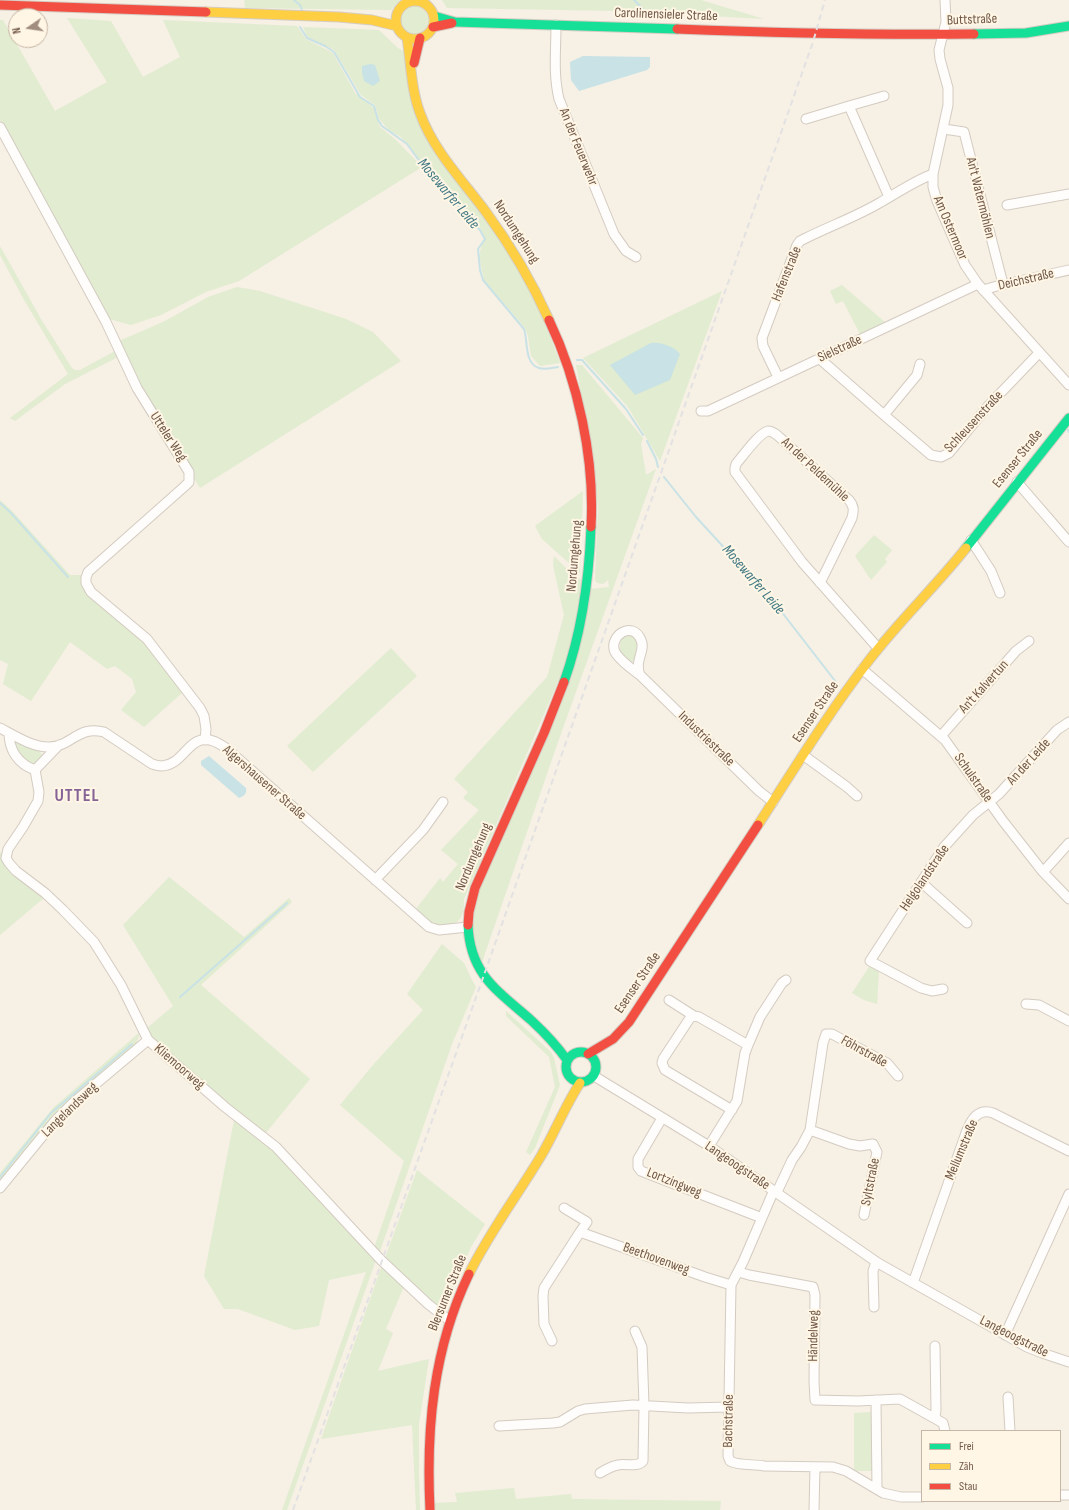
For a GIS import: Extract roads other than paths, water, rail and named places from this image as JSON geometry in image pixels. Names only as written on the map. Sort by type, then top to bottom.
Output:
[{"type":"main road","points":[[411,1],[421,1],[429,7],[434,16],[433,27],[430,32],[420,38],[407,38],[397,26],[397,14],[402,6],[411,1]]},
{"type":"main road","points":[[0,5],[339,17],[372,20],[397,26]]},
{"type":"main road","points":[[372,20],[397,14]]},
{"type":"main road","name":"Carolinensieler Straße","points":[[434,16],[455,22],[875,35]]},
{"type":"main road","name":"Carolinensieler Straße","points":[[433,27],[455,22]]},
{"type":"main road","name":"Buttstraße","points":[[875,35],[942,35],[1026,32],[1069,26]]},
{"type":"main road","name":"Nordumgehung","points":[[407,38],[415,97],[424,123],[442,154],[507,240],[538,294],[551,322],[563,354],[584,428],[591,488],[592,525],[588,583],[579,632],[572,659],[554,709],[475,888],[468,914],[470,944],[479,968],[488,981],[550,1038],[567,1060]]},
{"type":"main road","name":"Nordumgehung","points":[[412,68],[420,38]]},
{"type":"main road","name":"Esenser Straße","points":[[595,1061],[634,1014],[825,721],[862,669],[878,648],[950,568],[1017,482],[1068,420]]},
{"type":"main road","name":"Nordumgehung","points":[[550,1038],[574,1053]]},
{"type":"main road","name":"Esenser Straße","points":[[588,1054],[612,1039]]},
{"type":"main road","points":[[579,1052],[588,1054],[595,1061],[596,1066],[594,1076],[590,1080],[580,1083],[574,1082],[570,1079],[565,1070],[567,1060],[574,1053],[579,1052]]},
{"type":"main road","name":"Blersumer Straße","points":[[565,1108],[570,1079]]},
{"type":"main road","name":"Blersumer Straße","points":[[430,1510],[427,1457],[429,1419],[438,1361],[450,1321],[475,1261],[493,1230],[549,1143],[565,1108],[580,1083]]},
{"type":"street","name":"Am Ostermoor","points":[[945,0],[946,22],[942,35],[940,59],[948,88],[948,105],[944,129],[935,158],[933,174],[933,187],[940,209],[965,265],[981,287],[1069,385]]},
{"type":"street","name":"An der Feuerwehr","points":[[556,25],[554,67],[558,99],[614,234],[626,251],[636,257]]},
{"type":"street","points":[[806,119],[884,96]]},
{"type":"street","points":[[849,106],[889,197]]},
{"type":"street","name":"Utteler Weg","points":[[0,127],[106,322],[137,388],[189,472],[189,482],[88,572],[86,583],[91,592],[136,628],[158,651],[204,716],[206,729],[205,740]]},
{"type":"street","name":"An't Watermöhlen","points":[[944,129],[964,132],[1003,284]]},
{"type":"street","name":"Hafenstraße","points":[[778,377],[763,346],[762,338],[797,245],[800,241],[868,209],[910,184],[933,174]]},
{"type":"street","points":[[1007,205],[1069,194]]},
{"type":"street","name":"Deichstraße","points":[[981,287],[1003,284],[1069,270]]},
{"type":"street","name":"Sielstraße","points":[[701,411],[708,411],[778,377],[981,287]]},
{"type":"street","name":"Schleusenstraße","points":[[820,359],[884,415],[932,454],[941,456],[949,453],[988,406],[1039,353]]},
{"type":"street","points":[[884,415],[917,375],[920,364]]},
{"type":"street","name":"An der Peldemühle","points":[[820,583],[852,518],[854,511],[853,505],[777,435],[772,431],[767,431],[760,436],[736,464],[734,468],[735,472],[780,534],[820,583],[878,648]]},
{"type":"street","points":[[1017,482],[1069,542]]},
{"type":"street","points":[[971,540],[991,571],[1000,593]]},
{"type":"street","name":"Industriestraße","points":[[640,675],[638,662],[643,646],[642,640],[636,632],[626,630],[620,633],[617,638],[614,645],[615,652],[772,802]]},
{"type":"street","name":"An't Kalvertun","points":[[941,736],[1016,651],[1029,642]]},
{"type":"street","name":"Schulstraße","points":[[862,669],[941,736],[952,748],[989,801],[1043,872],[1069,899]]},
{"type":"street","name":"An der Leide","points":[[989,801],[999,794],[1057,730],[1069,722]]},
{"type":"street","name":"Algershausener Straße","points":[[0,728],[37,746],[50,747],[59,745],[82,732],[97,730],[104,732],[152,764],[162,766],[176,759],[194,743],[205,740],[215,741],[226,748],[429,927],[439,930],[468,927]]},
{"type":"street","points":[[8,733],[10,744],[19,760],[25,766],[35,770],[59,745]]},
{"type":"street","points":[[803,755],[857,796]]},
{"type":"street","name":"Kliemoorweg","points":[[35,770],[39,792],[38,801],[8,849],[6,858],[9,863],[16,871],[49,897],[94,942],[108,962],[124,990],[148,1040],[225,1107],[276,1147],[381,1260],[428,1304],[450,1321]]},
{"type":"street","name":"Helgolandstraße","points":[[943,989],[932,991],[921,988],[870,962],[944,847],[973,815],[989,801]]},
{"type":"street","points":[[375,880],[423,830],[443,802]]},
{"type":"street","points":[[1043,872],[1069,843]]},
{"type":"street","points":[[921,882],[967,923]]},
{"type":"street","points":[[708,1146],[737,1101],[745,1053],[761,1016],[782,982],[786,980]]},
{"type":"street","points":[[669,1000],[694,1016],[699,1017],[748,1045]]},
{"type":"street","points":[[1026,1004],[1039,1005],[1069,1021]]},
{"type":"street","points":[[694,1016],[690,1018],[663,1058],[662,1063],[665,1070],[732,1110]]},
{"type":"street","name":"Föhrstraße","points":[[810,1130],[823,1043],[826,1034],[832,1034],[887,1062],[898,1076]]},
{"type":"street","name":"Langelandsweg","points":[[0,1188],[55,1121],[73,1103],[148,1040]]},
{"type":"street","name":"Langeoogstraße","points":[[594,1076],[708,1146],[876,1262],[1042,1353],[1069,1362]]},
{"type":"street","name":"Mellumstraße","points":[[913,1283],[967,1130],[973,1118],[984,1111],[992,1113],[1069,1151]]},
{"type":"street","name":"Lortzingweg","points":[[662,1118],[638,1159],[638,1167],[641,1171],[668,1180],[762,1218]]},
{"type":"street","points":[[775,1191],[810,1130]]},
{"type":"street","name":"Syltstraße","points":[[810,1130],[849,1144],[860,1146],[873,1144],[877,1152],[864,1215]]},
{"type":"street","name":"Bachstraße","points":[[775,1191],[731,1285],[728,1456],[730,1461],[734,1463],[764,1466],[833,1467],[846,1471],[883,1493],[901,1497],[921,1497]]},
{"type":"street","points":[[1006,1334],[1069,1194]]},
{"type":"street","points":[[552,1341],[544,1324],[544,1288],[587,1222],[564,1208]]},
{"type":"street","name":"Beethovenweg","points":[[580,1232],[731,1285]]},
{"type":"street","points":[[874,1307],[873,1272],[876,1262]]},
{"type":"street","name":"Händelweg","points":[[738,1272],[813,1288],[815,1295],[815,1400],[900,1399],[935,1417],[942,1423],[945,1430]]},
{"type":"street","points":[[600,1473],[617,1465],[637,1465],[642,1460],[644,1405],[642,1347],[635,1331]]},
{"type":"street","points":[[935,1346],[935,1417]]},
{"type":"street","points":[[1008,1397],[1010,1430]]},
{"type":"street","points":[[876,1400],[877,1489]]},
{"type":"street","points":[[499,1426],[560,1422],[584,1409],[644,1405],[688,1408],[729,1408]]},
{"type":"street","points":[[814,1467],[814,1510]]},
{"type":"water","points":[[583,56],[650,57],[650,67],[647,70],[579,91],[571,80],[570,62]]},
{"type":"water","points":[[370,64],[375,65],[380,81],[373,86],[364,81],[362,72],[362,66]]},
{"type":"water","points":[[651,343],[667,345],[680,354],[670,380],[635,395],[610,365]]},
{"type":"water","points":[[209,756],[246,788],[246,793],[244,796],[239,798],[201,765],[201,761]]},
{"type":"waterway","name":"Mosewarfer Leide","points":[[294,0],[300,5],[302,10]]},
{"type":"waterway","points":[[634,0],[643,9]]},
{"type":"waterway","name":"Mosewarfer Leide","points":[[300,27],[307,38],[334,52],[360,97],[374,106],[378,120],[382,126],[407,144],[424,167],[480,230],[485,239],[478,249],[480,270],[483,280],[524,329],[527,351],[534,366],[543,369],[558,367]]},
{"type":"waterway","name":"Mosewarfer Leide","points":[[577,360],[582,360],[626,409],[643,435]]},
{"type":"waterway","name":"Mosewarfer Leide","points":[[647,441],[656,459],[658,467]]},
{"type":"waterway","name":"Mosewarfer Leide","points":[[664,477],[696,517],[774,602],[839,686]]},
{"type":"waterway","points":[[0,503],[11,513],[68,577]]},
{"type":"waterway","points":[[180,997],[287,903]]},
{"type":"waterway","points":[[0,1177],[51,1113],[132,1044]]},
{"type":"railway","points":[[293,1510],[484,975],[813,42],[825,0]]},
{"type":"district","name":"UTTEL","points":[[77,796]]}]
